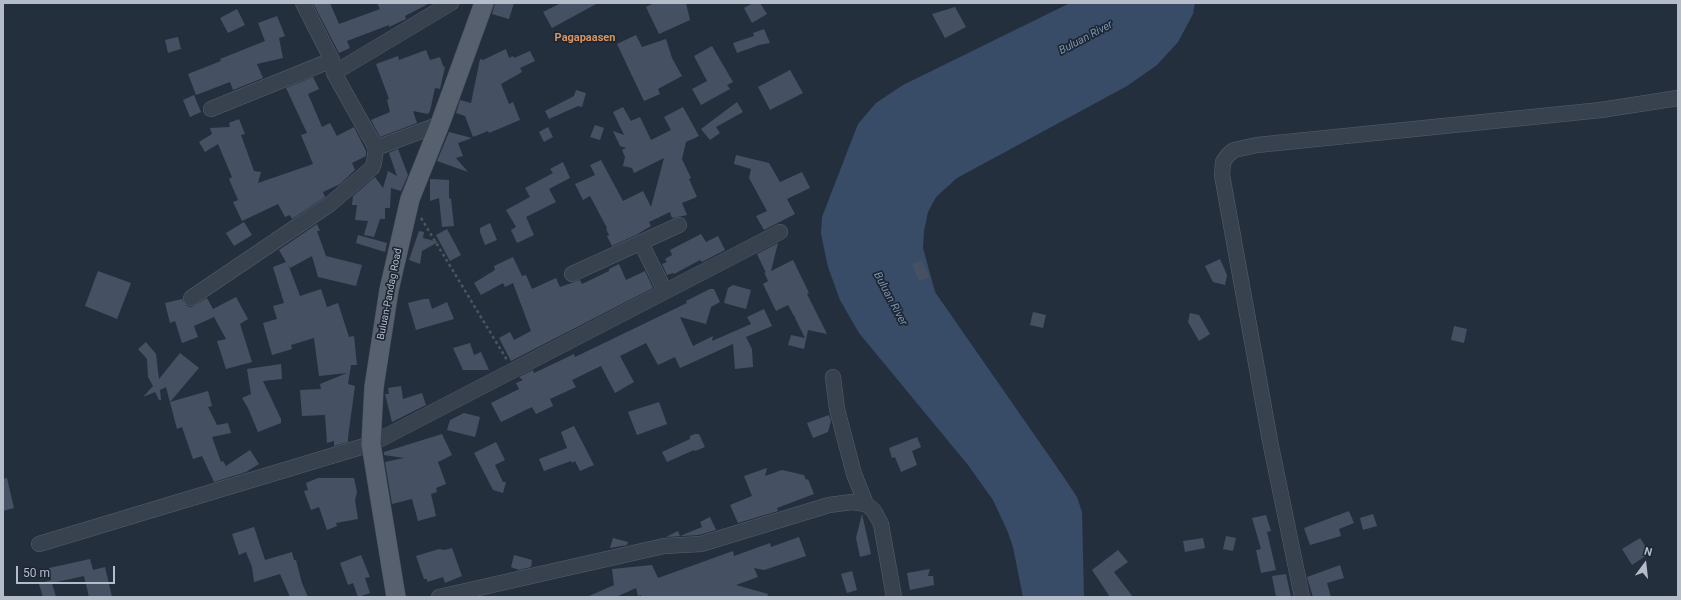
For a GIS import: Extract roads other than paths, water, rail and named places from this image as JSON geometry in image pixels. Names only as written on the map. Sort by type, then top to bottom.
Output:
[{"type":"main road","name":"Buluan-Pandag Road","points":[[396,597],[371,444],[374,388],[385,312],[410,199],[440,124],[484,3]]},
{"type":"street","points":[[191,298],[336,200],[372,168],[376,148],[333,66],[303,3]]},
{"type":"street","points":[[211,109],[333,66],[451,3]]},
{"type":"street","points":[[1302,597],[1270,441],[1222,175],[1223,162],[1228,155],[1234,150],[1258,145],[1600,110],[1678,98]]},
{"type":"street","points":[[376,148],[440,124]]},
{"type":"street","points":[[572,274],[679,225]]},
{"type":"street","points":[[39,544],[371,444],[780,232]]},
{"type":"street","points":[[641,243],[665,291]]},
{"type":"street","points":[[832,377],[837,409],[854,474],[866,504],[874,511],[881,524],[894,597]]},
{"type":"street","points":[[439,597],[664,546],[701,544],[829,505],[852,502],[866,504]]},
{"type":"water","name":"Buluan River","points":[[1070,3],[1195,3],[1193,14],[1178,42],[1157,65],[1127,86],[957,178],[936,197],[928,212],[924,231],[923,248],[935,292],[1063,476],[1077,497],[1082,512],[1084,597],[1023,597],[1013,547],[993,500],[968,465],[859,333],[840,300],[828,267],[821,234],[822,217],[858,124],[876,103],[903,85]]},
{"type":"district","name":"Pagapaasen","points":[[585,38]]}]
